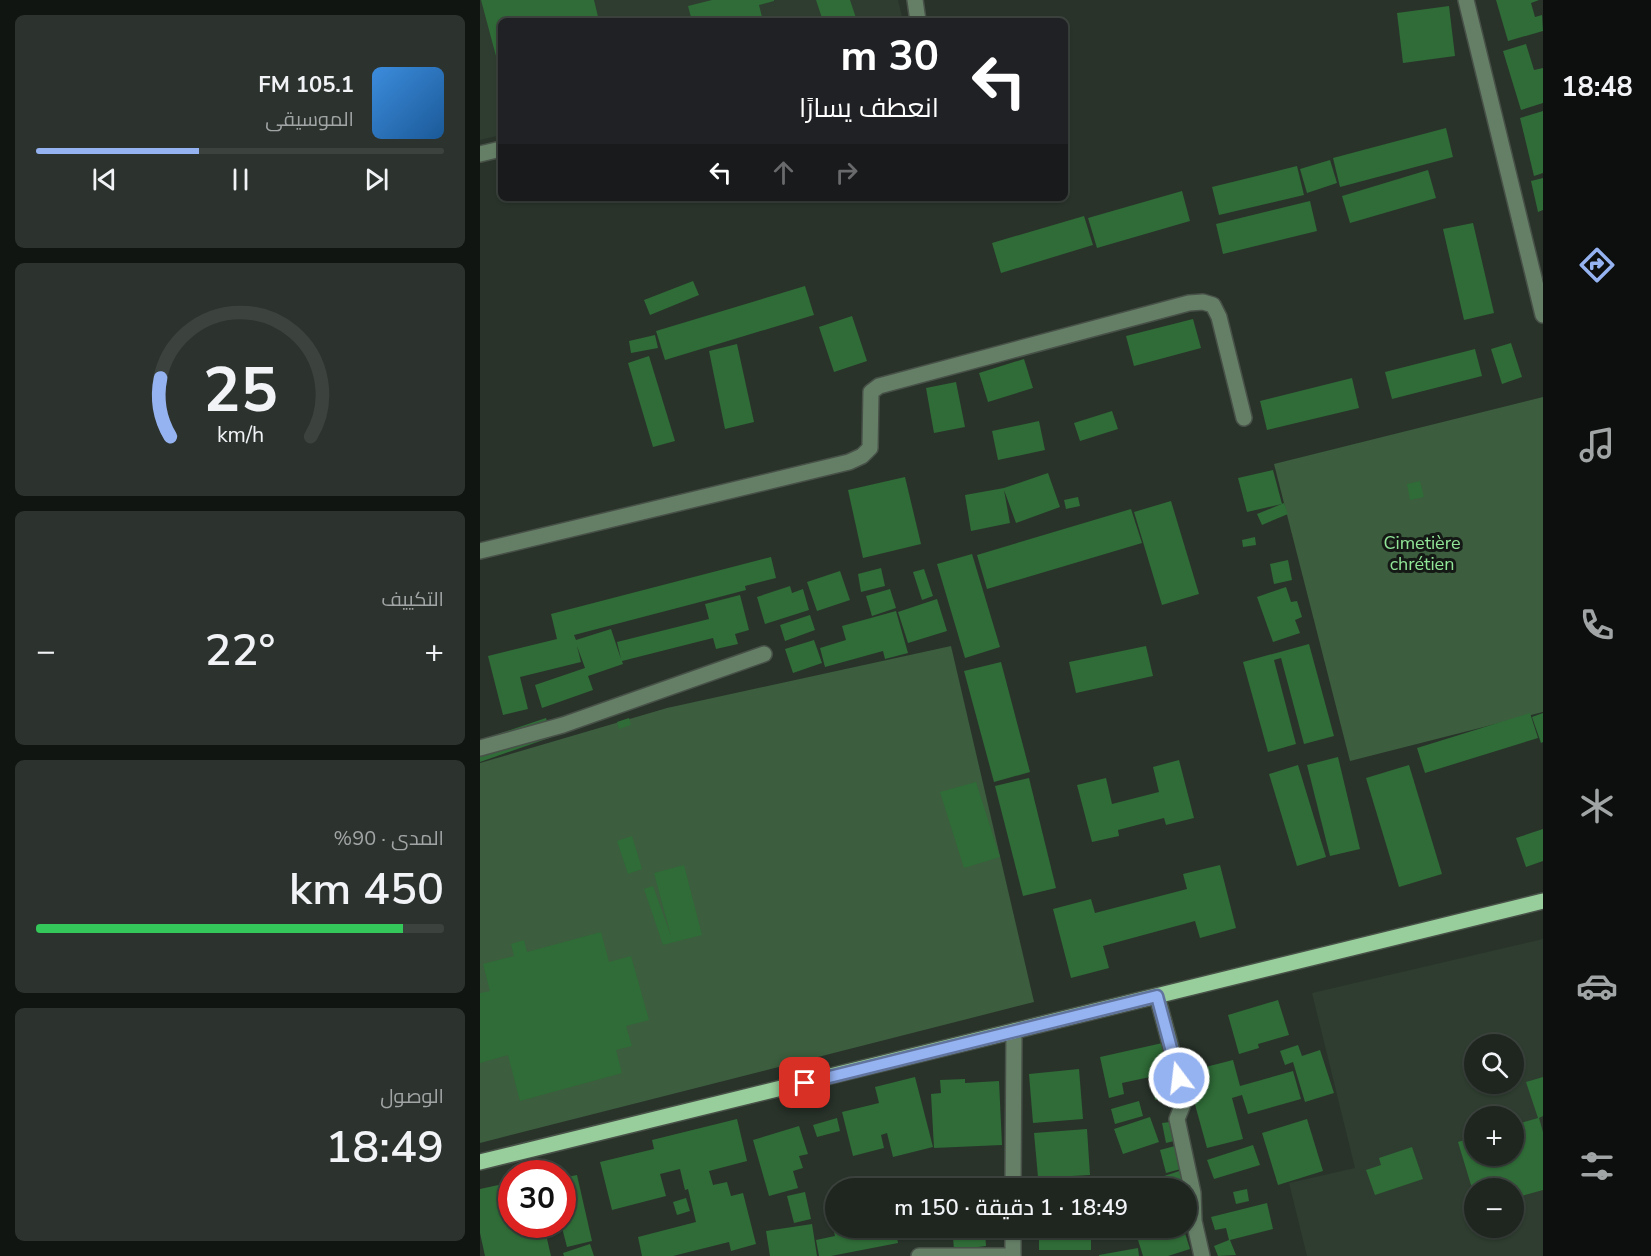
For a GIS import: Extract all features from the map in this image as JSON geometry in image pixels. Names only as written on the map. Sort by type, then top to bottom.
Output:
[{"type":"main road","points":[[480,1162],[1543,901]]},
{"type":"street","points":[[915,0],[918,18]]},
{"type":"street","points":[[1466,0],[1543,315]]},
{"type":"street","points":[[480,154],[498,150]]},
{"type":"street","points":[[480,551],[849,462],[862,456],[870,448],[871,392],[879,386],[1189,303],[1203,302],[1213,305],[1219,317],[1244,418]]},
{"type":"street","points":[[480,748],[563,725],[764,654]]},
{"type":"street","points":[[1157,996],[1185,1099],[1178,1119],[1193,1193],[1194,1221],[1202,1256]]},
{"type":"street","points":[[1013,1178],[1014,1031]]},
{"type":"street","points":[[919,1256],[1013,1256],[1013,1238]]},
{"type":"shaded area","points":[[480,0],[898,0],[902,18],[498,18],[498,136],[480,140]]},
{"type":"shaded area","points":[[1543,939],[1543,1256],[1307,1256],[1289,1183],[1355,1168],[1312,993]]},
{"type":"green space","name":"Cimetière chrétien","points":[[1543,397],[1543,712],[1350,761],[1274,464]]},
{"type":"green space","points":[[951,646],[1034,1002],[480,1143],[480,763],[667,708]]},
{"type":"building","points":[[481,0],[594,0],[598,18],[498,18],[498,64]]},
{"type":"building","points":[[712,0],[774,0],[759,5],[762,18],[691,18],[688,6]]},
{"type":"building","points":[[816,0],[850,0],[856,18],[822,18]]},
{"type":"building","points":[[1496,0],[1539,0],[1531,3],[1535,17],[1542,15],[1543,31],[1508,41]]},
{"type":"building","points":[[1449,6],[1455,56],[1403,63],[1397,13]]},
{"type":"building","points":[[1526,44],[1534,70],[1543,68],[1543,103],[1521,110],[1503,51]]},
{"type":"building","points":[[1543,111],[1543,173],[1534,176],[1520,118]]},
{"type":"building","points":[[1446,128],[1453,157],[1340,187],[1333,158]]},
{"type":"building","points":[[1330,160],[1337,183],[1307,193],[1300,169]]},
{"type":"building","points":[[1297,166],[1304,195],[1219,215],[1212,187]]},
{"type":"building","points":[[1428,170],[1436,198],[1350,223],[1342,196]]},
{"type":"building","points":[[1543,178],[1543,210],[1538,212],[1531,181]]},
{"type":"building","points":[[1182,191],[1190,221],[1097,248],[1088,218]]},
{"type":"building","points":[[1310,201],[1317,231],[1223,254],[1216,224]]},
{"type":"building","points":[[1084,216],[1093,245],[1001,273],[992,243]]},
{"type":"building","points":[[1473,223],[1494,313],[1464,320],[1443,229]]},
{"type":"building","points":[[693,281],[699,295],[650,315],[644,300]]},
{"type":"building","points":[[805,286],[814,315],[665,360],[656,331]]},
{"type":"building","points":[[852,316],[867,361],[834,372],[819,327]]},
{"type":"building","points":[[1193,319],[1201,348],[1134,366],[1126,336]]},
{"type":"building","points":[[655,335],[658,348],[631,353],[629,341]]},
{"type":"building","points":[[1511,343],[1522,377],[1502,384],[1491,349]]},
{"type":"building","points":[[737,344],[754,422],[725,429],[709,351]]},
{"type":"building","points":[[1475,349],[1482,376],[1392,399],[1385,372]]},
{"type":"building","points":[[649,356],[675,441],[653,447],[628,363]]},
{"type":"building","points":[[1024,359],[1033,388],[988,402],[979,373]]},
{"type":"building","points":[[1352,378],[1359,408],[1267,430],[1260,401]]},
{"type":"building","points":[[956,382],[965,427],[934,433],[926,388]]},
{"type":"building","points":[[1112,411],[1118,429],[1080,441],[1074,423]]},
{"type":"building","points":[[1039,421],[1045,450],[998,460],[992,431]]},
{"type":"building","points":[[1273,470],[1282,504],[1247,512],[1238,478]]},
{"type":"building","points":[[1048,473],[1060,507],[1016,523],[1004,490],[1010,523],[971,531],[965,495],[1004,488]]},
{"type":"building","points":[[905,477],[921,544],[863,558],[848,490]]},
{"type":"building","points":[[1420,481],[1424,497],[1410,500],[1407,484]]},
{"type":"building","points":[[1078,497],[1080,506],[1066,509],[1064,500]]},
{"type":"building","points":[[1171,501],[1199,594],[1162,605],[1134,512]]},
{"type":"building","points":[[1284,503],[1288,514],[1262,525],[1257,514]]},
{"type":"building","points":[[1131,509],[1142,543],[987,589],[977,555]]},
{"type":"building","points":[[1255,537],[1256,545],[1243,547],[1242,540]]},
{"type":"building","points":[[972,554],[1000,647],[965,658],[937,564]]},
{"type":"building","points":[[771,557],[776,578],[745,586],[746,590],[574,635],[576,640],[611,629],[621,659],[617,642],[709,619],[705,604],[740,595],[749,630],[735,634],[738,644],[716,649],[713,638],[622,661],[623,664],[588,676],[593,690],[542,708],[535,685],[585,668],[577,646],[581,662],[520,677],[528,709],[503,715],[488,656],[557,639],[551,614]]},
{"type":"building","points":[[1288,560],[1292,580],[1274,584],[1270,564]]},
{"type":"building","points":[[881,568],[885,586],[861,592],[858,574]]},
{"type":"building","points":[[924,569],[933,596],[922,600],[913,572]]},
{"type":"building","points":[[840,571],[850,600],[817,611],[807,582]]},
{"type":"building","points":[[790,586],[792,593],[803,589],[809,610],[765,624],[757,597]]},
{"type":"building","points":[[1286,587],[1291,602],[1297,601],[1302,617],[1295,620],[1300,633],[1273,642],[1257,597]]},
{"type":"building","points":[[890,589],[896,608],[872,616],[866,596]]},
{"type":"building","points":[[937,599],[947,631],[908,643],[898,612]]},
{"type":"building","points":[[896,611],[908,653],[885,659],[883,651],[825,667],[820,648],[846,640],[842,626]]},
{"type":"building","points":[[810,615],[815,630],[785,641],[780,625]]},
{"type":"building","points":[[814,640],[822,663],[793,673],[785,649]]},
{"type":"building","points":[[1309,644],[1334,736],[1304,744],[1281,658],[1274,660],[1296,744],[1268,752],[1243,662]]},
{"type":"building","points":[[1146,646],[1153,676],[1076,693],[1069,662]]},
{"type":"building","points":[[1001,662],[1030,772],[994,782],[964,671]]},
{"type":"building","points":[[1530,713],[1538,738],[1425,773],[1417,748]]},
{"type":"building","points":[[1543,713],[1543,742],[1541,743],[1532,717]]},
{"type":"building","points":[[546,718],[552,737],[480,762],[480,740]]},
{"type":"building","points":[[629,718],[631,725],[619,729],[617,722]]},
{"type":"building","points":[[1338,757],[1360,849],[1330,856],[1307,765]]},
{"type":"building","points":[[1179,760],[1194,818],[1166,825],[1164,818],[1118,830],[1119,836],[1092,842],[1077,785],[1106,778],[1112,804],[1159,792],[1153,767]]},
{"type":"building","points":[[1298,765],[1326,857],[1297,866],[1269,774]]},
{"type":"building","points":[[1409,765],[1442,874],[1399,887],[1366,778]]},
{"type":"building","points":[[1029,778],[1056,888],[1023,896],[995,786]]},
{"type":"building","points":[[976,782],[1000,857],[964,868],[940,792]]},
{"type":"building","points":[[1543,829],[1543,861],[1526,867],[1516,838]]},
{"type":"building","points":[[632,836],[642,869],[628,874],[617,841]]},
{"type":"building","points":[[684,865],[702,935],[663,945],[644,889],[653,886],[671,936],[654,873]]},
{"type":"building","points":[[1220,865],[1236,928],[1200,938],[1195,921],[1103,946],[1109,968],[1071,978],[1053,909],[1091,899],[1095,913],[1187,889],[1183,874]]},
{"type":"building","points":[[601,932],[609,962],[631,956],[649,1020],[626,1026],[632,1046],[616,1050],[622,1073],[520,1101],[508,1055],[480,1063],[480,993],[490,991],[483,964],[514,956],[511,944],[524,940],[527,952]]},
{"type":"building","points":[[1278,1000],[1289,1035],[1258,1044],[1259,1048],[1239,1054],[1228,1015]]},
{"type":"building","points":[[1167,1042],[1179,1094],[1155,1100],[1150,1077],[1122,1083],[1124,1094],[1109,1098],[1100,1057]]},
{"type":"building","points":[[1298,1045],[1302,1056],[1320,1050],[1334,1093],[1305,1102],[1293,1062],[1285,1065],[1280,1051]]},
{"type":"building","points":[[1233,1060],[1240,1086],[1293,1071],[1301,1099],[1248,1114],[1242,1095],[1232,1098],[1243,1139],[1207,1148],[1186,1072]]},
{"type":"building","points":[[1079,1069],[1083,1119],[1033,1123],[1029,1074]]},
{"type":"building","points":[[915,1077],[933,1147],[893,1157],[887,1133],[881,1135],[884,1148],[853,1156],[842,1112],[879,1103],[875,1087]]},
{"type":"building","points":[[1543,1077],[1543,1116],[1539,1118],[1543,1132],[1543,1190],[1524,1195],[1524,1178],[1469,1178],[1465,1166],[1524,1166],[1524,1122],[1538,1118],[1526,1082]]},
{"type":"building","points":[[965,1079],[965,1083],[999,1081],[1002,1145],[934,1148],[931,1094],[941,1093],[940,1080]]},
{"type":"building","points":[[1139,1101],[1143,1116],[1115,1124],[1111,1109]]},
{"type":"building","points":[[1150,1117],[1159,1142],[1123,1154],[1114,1129]]},
{"type":"building","points":[[837,1118],[840,1131],[817,1137],[813,1125]]},
{"type":"building","points":[[737,1119],[747,1161],[709,1171],[713,1185],[727,1182],[731,1196],[743,1193],[756,1244],[731,1251],[729,1242],[673,1256],[642,1256],[638,1237],[696,1222],[688,1189],[685,1190],[680,1169],[660,1174],[666,1196],[612,1210],[600,1162],[654,1149],[652,1140]]},
{"type":"building","points":[[1307,1119],[1323,1171],[1278,1185],[1262,1133]]},
{"type":"building","points":[[1170,1122],[1174,1141],[1166,1143],[1162,1123]]},
{"type":"building","points":[[799,1126],[808,1154],[799,1156],[803,1168],[793,1171],[798,1188],[769,1196],[753,1140]]},
{"type":"building","points":[[1087,1129],[1090,1175],[1072,1176],[1072,1178],[1038,1178],[1034,1133]]},
{"type":"building","points":[[1464,1140],[1464,1162],[1458,1142]]},
{"type":"building","points":[[1253,1145],[1260,1165],[1214,1179],[1207,1160]]},
{"type":"building","points":[[1175,1146],[1181,1169],[1166,1173],[1160,1150]]},
{"type":"building","points":[[1412,1147],[1423,1179],[1375,1195],[1366,1170],[1381,1165],[1379,1158]]},
{"type":"building","points":[[1182,1170],[1185,1178],[1158,1178]]},
{"type":"building","points":[[576,1175],[592,1241],[567,1247],[565,1238],[576,1238]]},
{"type":"building","points":[[498,1185],[498,1238],[547,1238],[551,1256],[485,1256],[480,1233],[480,1189]]},
{"type":"building","points":[[1247,1189],[1249,1201],[1236,1204],[1233,1192]]},
{"type":"building","points":[[805,1192],[811,1219],[794,1223],[787,1196]]},
{"type":"building","points":[[686,1198],[690,1211],[677,1215],[673,1202]]},
{"type":"building","points":[[1267,1203],[1273,1229],[1230,1240],[1236,1255],[1218,1256],[1214,1246],[1229,1240],[1226,1228],[1215,1230],[1211,1217]]},
{"type":"building","points":[[812,1224],[817,1256],[770,1256],[766,1231]]},
{"type":"building","points":[[897,1238],[898,1243],[831,1256],[819,1256],[816,1240]]},
{"type":"building","points":[[953,1238],[985,1238],[986,1246],[954,1250]]},
{"type":"building","points":[[1039,1238],[1091,1238],[1091,1250],[1039,1250]]},
{"type":"building","points":[[1137,1238],[1186,1238],[1190,1249],[1168,1256],[1143,1256]]},
{"type":"building","points":[[590,1244],[594,1256],[564,1256],[563,1253]]},
{"type":"building","points":[[1138,1248],[1139,1256],[1099,1256],[1099,1255]]},
{"type":"route","points":[[805,1083],[1157,996],[1179,1078]]}]
